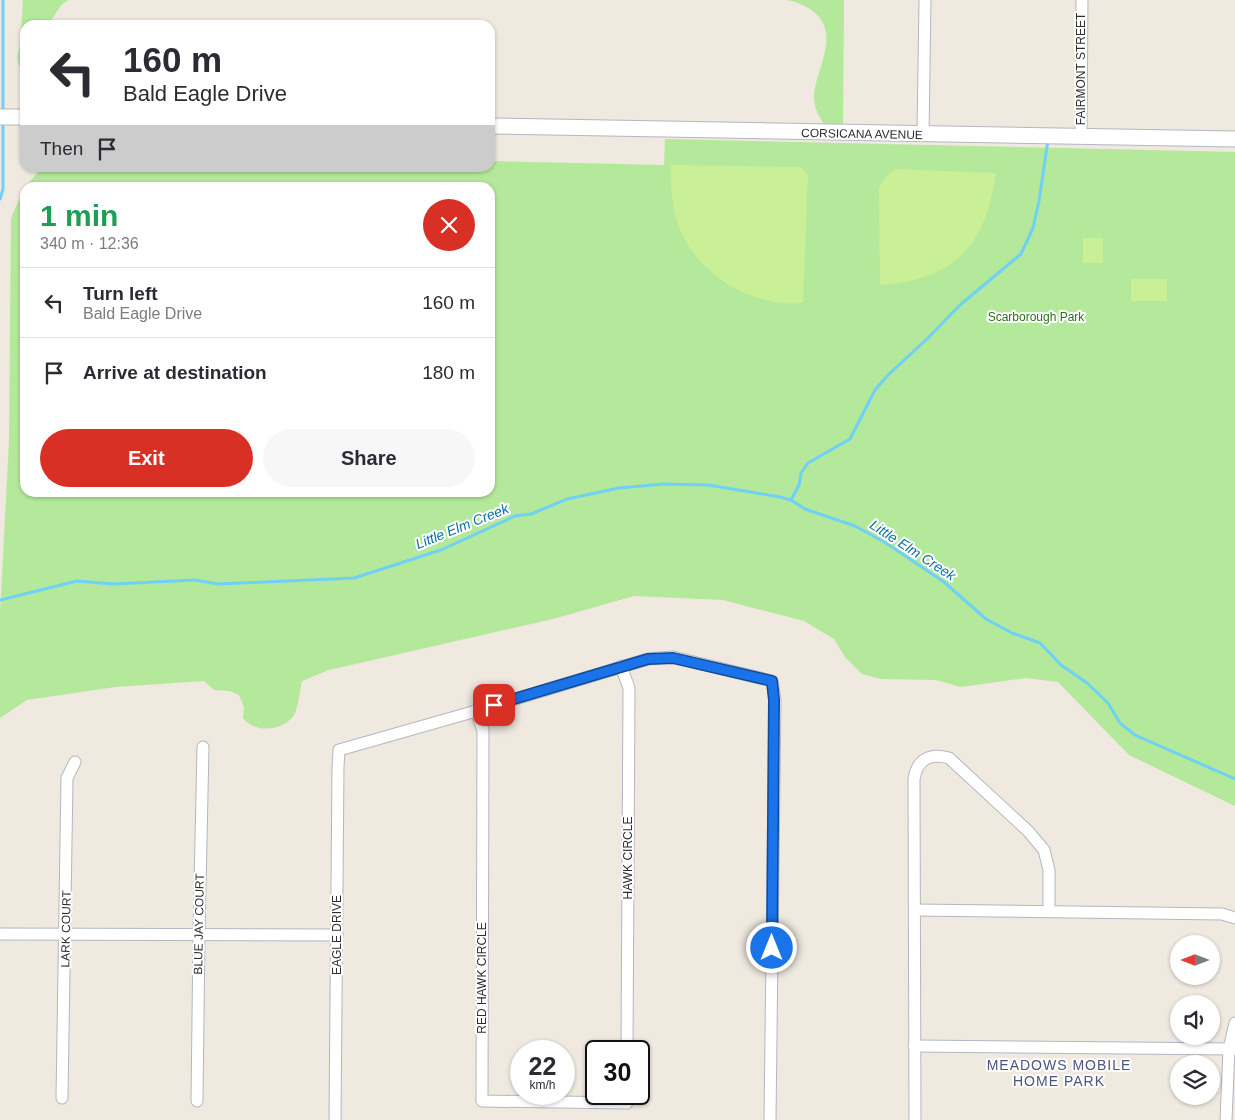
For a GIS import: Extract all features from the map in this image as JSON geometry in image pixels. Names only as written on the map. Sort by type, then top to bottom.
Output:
[{"type":"street","points":[[923,135],[925,0]]},
{"type":"street","name":"FAIRMONT STREET","points":[[1081,137],[1082,0]]},
{"type":"street","name":"CORSICANA AVENUE","points":[[495,126],[1235,139]]},
{"type":"street","points":[[476,711],[648,659],[673,658],[772,681],[774,700],[770,1120]]},
{"type":"street","name":"HAWK CIRCLE","points":[[620,666],[628,688],[627,1040]]},
{"type":"street","name":"EAGLE DRIVE","points":[[335,1120],[338,767],[340,750],[476,711]]},
{"type":"street","name":"RED HAWK CIRCLE","points":[[476,711],[482,730],[482,1101],[585,1099]]},
{"type":"street","name":"BLUE JAY COURT","points":[[197,1101],[198,934],[204,747]]},
{"type":"street","points":[[914,1120],[915,770],[928,757],[938,755],[949,758],[1028,831],[1044,850],[1049,870],[1049,911]]},
{"type":"street","name":"LARK COURT","points":[[62,1098],[67,778],[75,762]]},
{"type":"street","points":[[914,910],[1222,914],[1235,918]]},
{"type":"street","points":[[0,934],[337,935]]},
{"type":"street","points":[[1226,1120],[1235,1023]]},
{"type":"street","points":[[914,1046],[1232,1049]]},
{"type":"green space","points":[[23,0],[69,0],[62,4],[51,20],[22,20]]},
{"type":"green space","points":[[786,0],[844,0],[843,125],[825,125],[818,115],[815,104],[814,96],[826,42],[826,31],[822,21],[807,7]]},
{"type":"green space","points":[[20,46],[20,66],[17,57]]},
{"type":"green space","name":"Scarborough Park","points":[[665,139],[1235,152],[1235,806],[1129,755],[1058,682],[1026,678],[961,687],[936,680],[881,679],[862,674],[845,657],[834,639],[804,621],[723,600],[634,596],[553,619],[329,670],[302,681],[294,715],[283,725],[275,727],[261,728],[248,723],[243,718],[244,707],[239,695],[230,691],[214,690],[204,681],[115,687],[27,700],[0,718],[0,613],[9,442],[11,219],[20,198],[20,497],[495,497],[495,182],[30,182],[32,179],[39,172],[495,172],[495,161],[664,165]]},
{"type":"green space","points":[[671,165],[801,167],[808,175],[803,303],[783,303],[764,300],[745,293],[727,284],[697,257],[685,240],[675,215]]},
{"type":"green space","points":[[895,169],[996,173],[984,220],[975,239],[962,254],[947,266],[928,276],[906,282],[880,285],[879,188],[885,177]]},
{"type":"green space","points":[[1083,238],[1103,238],[1103,263],[1083,263]]},
{"type":"green space","points":[[1131,279],[1167,279],[1167,301],[1131,301]]},
{"type":"waterway","points":[[3,0],[3,111]]},
{"type":"waterway","points":[[0,199],[3,189],[3,120]]},
{"type":"waterway","points":[[791,500],[799,485],[801,473],[808,463],[850,439],[875,390],[888,375],[960,305],[1021,254],[1033,228],[1048,140]]},
{"type":"waterway","name":"Little Elm Creek","points":[[0,600],[77,581],[113,584],[195,580],[218,584],[354,578],[441,550],[515,516],[531,514],[567,499],[619,488],[664,484],[708,485],[791,500],[805,509],[855,526],[886,543],[944,582],[986,619],[1012,633],[1040,643],[1061,665],[1087,683],[1108,703],[1120,723],[1135,735],[1235,779]]},
{"type":"district","name":"MEADOWS MOBILE HOME PARK","points":[[1059,1074]]},
{"type":"route","points":[[494,705],[648,659],[673,658],[772,681],[774,700],[772,948]]}]
